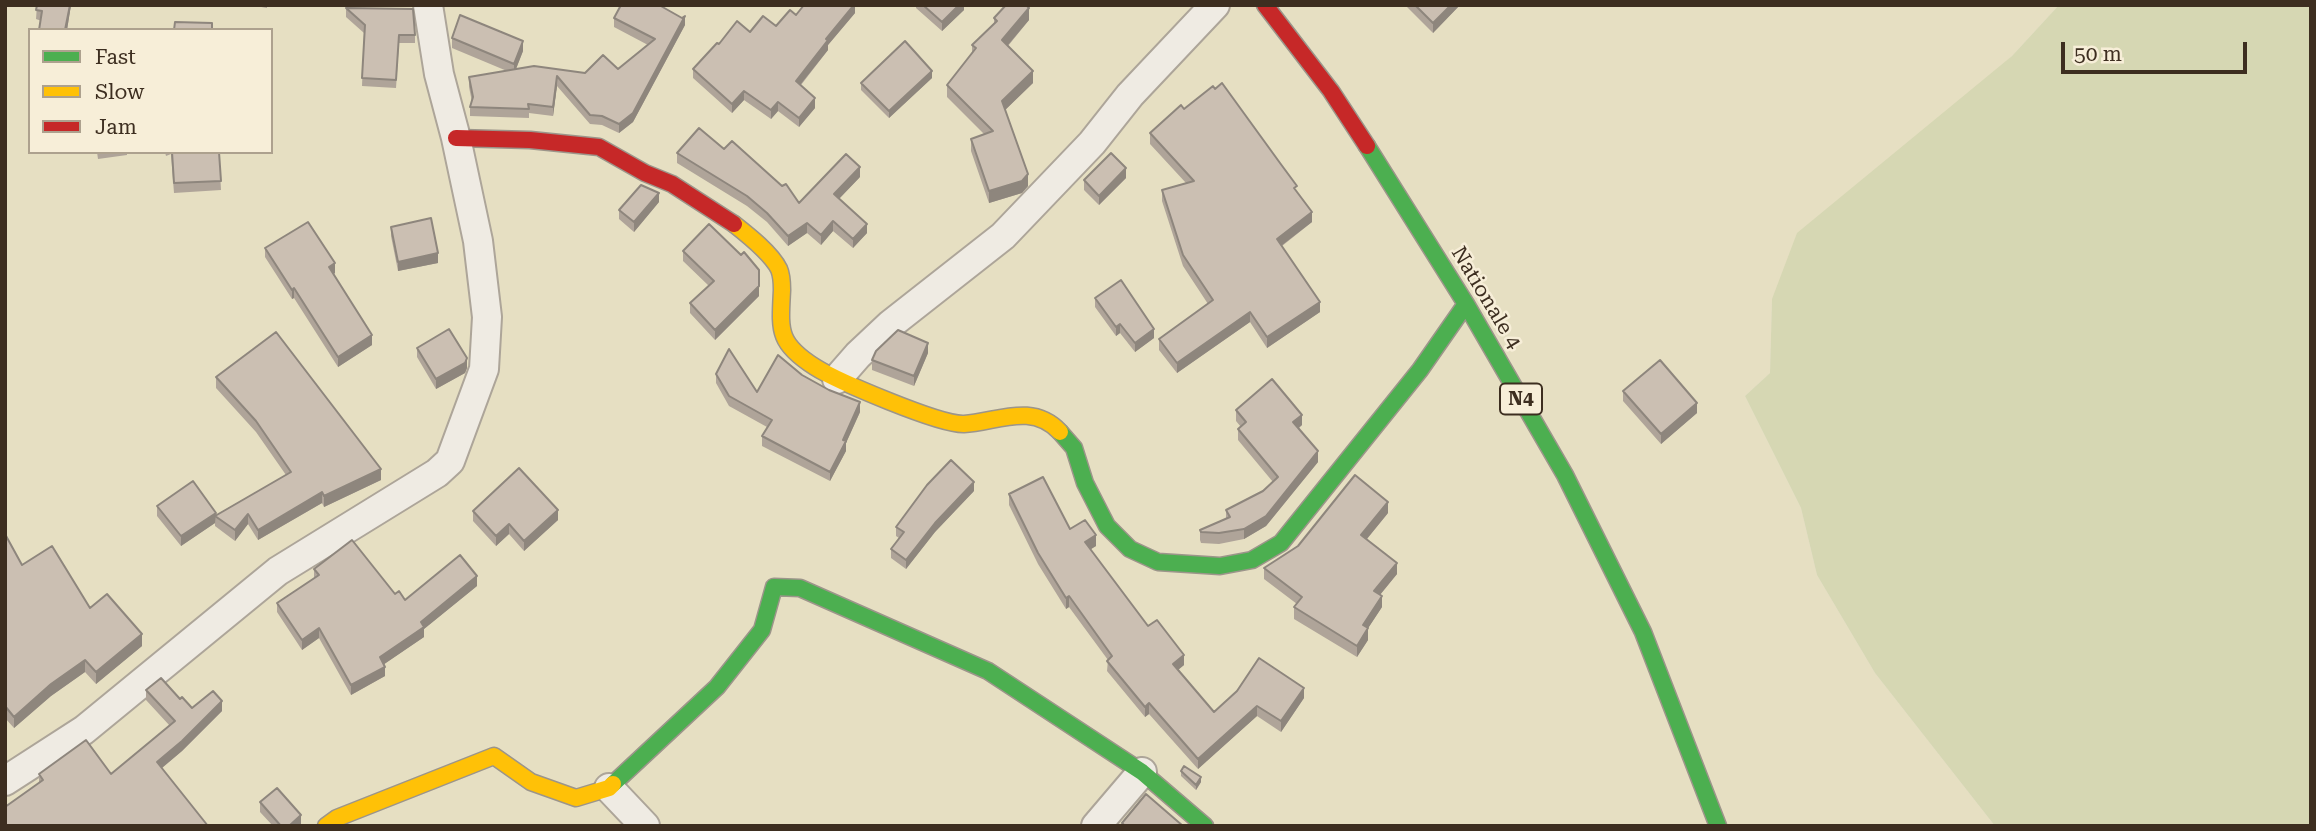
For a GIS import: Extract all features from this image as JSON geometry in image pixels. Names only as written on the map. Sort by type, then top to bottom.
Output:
[{"type":"main road","name":"Nationale 4","points":[[1265,5],[1331,91],[1398,194],[1466,304],[1565,475],[1643,632],[1718,826]]},
{"type":"main road","points":[[456,138],[530,139],[599,147],[645,173],[672,184],[753,239],[779,269],[782,280],[779,328],[783,337],[813,366],[837,379],[940,420],[963,424],[996,417],[1031,415],[1057,428],[1074,447],[1085,483],[1107,526],[1130,549],[1158,562],[1220,566],[1252,560],[1281,543],[1420,370],[1466,304]]},
{"type":"main road","points":[[326,826],[337,818],[494,756],[531,782],[576,798],[610,788],[717,687],[762,630],[774,587],[800,588],[988,671],[1142,772],[1205,826]]},
{"type":"street","points":[[5,781],[84,730],[278,570],[437,473],[450,461],[484,369],[487,317],[478,241],[439,74],[428,5]]},
{"type":"street","points":[[837,379],[891,324],[1003,236],[1092,143],[1130,95],[1215,5]]},
{"type":"street","points":[[1096,826],[1142,772]]},
{"type":"street","points":[[610,788],[645,826]]},
{"type":"shaded area","points":[[5,5],[2059,5],[1772,299],[1770,373],[1745,396],[1801,508],[1817,575],[1875,673],[1995,826],[5,826]]},
{"type":"green space","points":[[2059,5],[2311,5],[2311,826],[1995,826],[1875,673],[1817,575],[1801,508],[1745,396],[1770,373],[1772,299],[1797,233],[2012,56]]},
{"type":"building","points":[[37,5],[70,5],[65,28],[39,28],[42,11],[36,10]]},
{"type":"building","points":[[621,5],[659,5],[682,18],[685,16],[633,113],[619,124],[602,116],[590,115],[557,76],[553,107],[528,104],[529,109],[470,107],[473,97],[469,77],[534,66],[585,73],[603,55],[618,69],[655,39],[614,18]]},
{"type":"building","points":[[804,5],[854,5],[796,81],[815,98],[799,118],[778,102],[771,110],[744,91],[732,104],[693,69],[717,43],[719,44],[737,21],[750,32],[763,16],[776,26],[790,10],[796,15]]},
{"type":"building","points":[[923,5],[959,5],[942,22]]},
{"type":"building","points":[[1006,5],[1026,5],[1029,8],[1002,40],[1033,71],[1002,101],[1028,174],[1022,181],[989,191],[971,139],[993,131],[947,85],[976,48],[972,45],[997,21],[994,18]]},
{"type":"building","points":[[1415,5],[1451,5],[1433,23]]},
{"type":"building","points":[[346,8],[413,9],[415,35],[399,35],[396,80],[362,78],[365,25]]},
{"type":"building","points":[[460,15],[523,41],[514,64],[452,38]]},
{"type":"building","points":[[175,22],[212,23],[212,28],[174,28]]},
{"type":"building","points":[[905,41],[932,71],[889,111],[861,83]]},
{"type":"building","points":[[1222,83],[1297,186],[1294,188],[1312,212],[1277,239],[1320,302],[1267,337],[1250,312],[1177,363],[1159,339],[1213,300],[1183,255],[1162,190],[1194,181],[1150,133],[1181,105],[1184,109],[1213,86],[1215,89]]},
{"type":"building","points":[[699,128],[724,149],[732,141],[782,186],[786,184],[799,203],[846,154],[860,167],[834,194],[867,224],[853,239],[833,221],[821,235],[807,223],[788,236],[747,196],[677,153]]},
{"type":"building","points":[[1111,153],[1126,168],[1099,196],[1084,180]]},
{"type":"building","points":[[172,154],[219,154],[221,181],[174,183]]},
{"type":"building","points":[[641,185],[659,193],[634,222],[619,210]]},
{"type":"building","points":[[431,218],[438,253],[398,262],[391,227]]},
{"type":"building","points":[[308,222],[335,263],[329,267],[372,335],[338,357],[265,248]]},
{"type":"building","points":[[709,224],[741,255],[744,252],[759,270],[759,286],[715,330],[690,303],[714,281],[683,251]]},
{"type":"building","points":[[1121,280],[1154,329],[1135,343],[1120,324],[1116,327],[1095,298]]},
{"type":"building","points":[[449,329],[467,358],[465,363],[436,379],[417,348]]},
{"type":"building","points":[[898,330],[928,343],[914,376],[872,360],[876,351]]},
{"type":"building","points":[[276,332],[381,469],[324,496],[322,492],[258,530],[248,514],[235,530],[215,516],[291,472],[256,421],[216,377]]},
{"type":"building","points":[[729,349],[757,392],[778,355],[802,375],[829,390],[860,402],[843,440],[846,441],[830,472],[762,436],[772,420],[729,396],[716,374]]},
{"type":"building","points":[[1660,360],[1697,403],[1661,434],[1623,391]]},
{"type":"building","points":[[1272,379],[1302,415],[1293,422],[1318,451],[1266,516],[1244,529],[1219,533],[1201,532],[1200,530],[1230,517],[1226,510],[1263,491],[1278,477],[1238,429],[1246,422],[1236,410]]},
{"type":"building","points":[[951,460],[974,482],[935,523],[906,560],[891,549],[904,532],[896,527],[927,485]]},
{"type":"building","points":[[519,468],[558,510],[524,541],[509,524],[496,536],[473,511]]},
{"type":"building","points":[[1355,475],[1388,502],[1361,535],[1397,563],[1374,591],[1382,596],[1363,625],[1368,628],[1357,646],[1294,607],[1302,597],[1264,568],[1298,546]]},
{"type":"building","points":[[1043,477],[1070,529],[1085,520],[1096,535],[1085,542],[1148,626],[1157,620],[1184,655],[1173,664],[1214,712],[1237,691],[1259,658],[1304,688],[1281,721],[1257,706],[1198,759],[1149,703],[1145,707],[1107,661],[1112,656],[1069,596],[1066,598],[1038,553],[1009,494]]},
{"type":"building","points":[[193,481],[216,513],[181,536],[157,506]]},
{"type":"building","points":[[5,534],[22,565],[52,546],[90,608],[107,594],[142,634],[96,672],[85,660],[51,684],[14,717],[5,706]]},
{"type":"building","points":[[352,540],[395,594],[399,591],[405,600],[460,555],[477,576],[421,622],[424,627],[380,657],[385,667],[351,685],[319,628],[302,640],[277,603],[319,575],[314,569]]},
{"type":"building","points":[[161,678],[192,708],[213,691],[222,701],[157,762],[208,826],[5,826],[5,807],[43,780],[39,774],[86,740],[111,774],[175,721],[146,690]]},
{"type":"building","points":[[1184,766],[1201,777],[1196,785],[1181,771]]},
{"type":"building","points":[[277,788],[301,815],[289,826],[281,826],[260,802]]},
{"type":"building","points":[[1146,794],[1183,826],[1125,826],[1122,823]]},
{"type":"traffic: fast","points":[[1367,146],[1466,304],[1565,475],[1643,632],[1718,826]]},
{"type":"traffic: fast","points":[[1060,432],[1074,448],[1085,483],[1107,526],[1130,549],[1158,562],[1220,566],[1252,560],[1281,543],[1420,370],[1466,304]]},
{"type":"traffic: fast","points":[[613,784],[717,687],[762,630],[774,587],[800,588],[988,671],[1142,772],[1205,826]]},
{"type":"traffic: slow","points":[[734,224],[765,251],[779,269],[784,335],[787,343],[815,367],[889,401],[952,422],[964,424],[1026,416],[1049,423],[1060,432]]},
{"type":"traffic: slow","points":[[326,826],[337,818],[494,756],[531,782],[576,798],[609,788],[613,784]]},
{"type":"traffic: jam","points":[[1265,5],[1331,91],[1367,146]]},
{"type":"traffic: jam","points":[[456,138],[530,140],[599,147],[645,173],[672,184],[734,224]]}]
